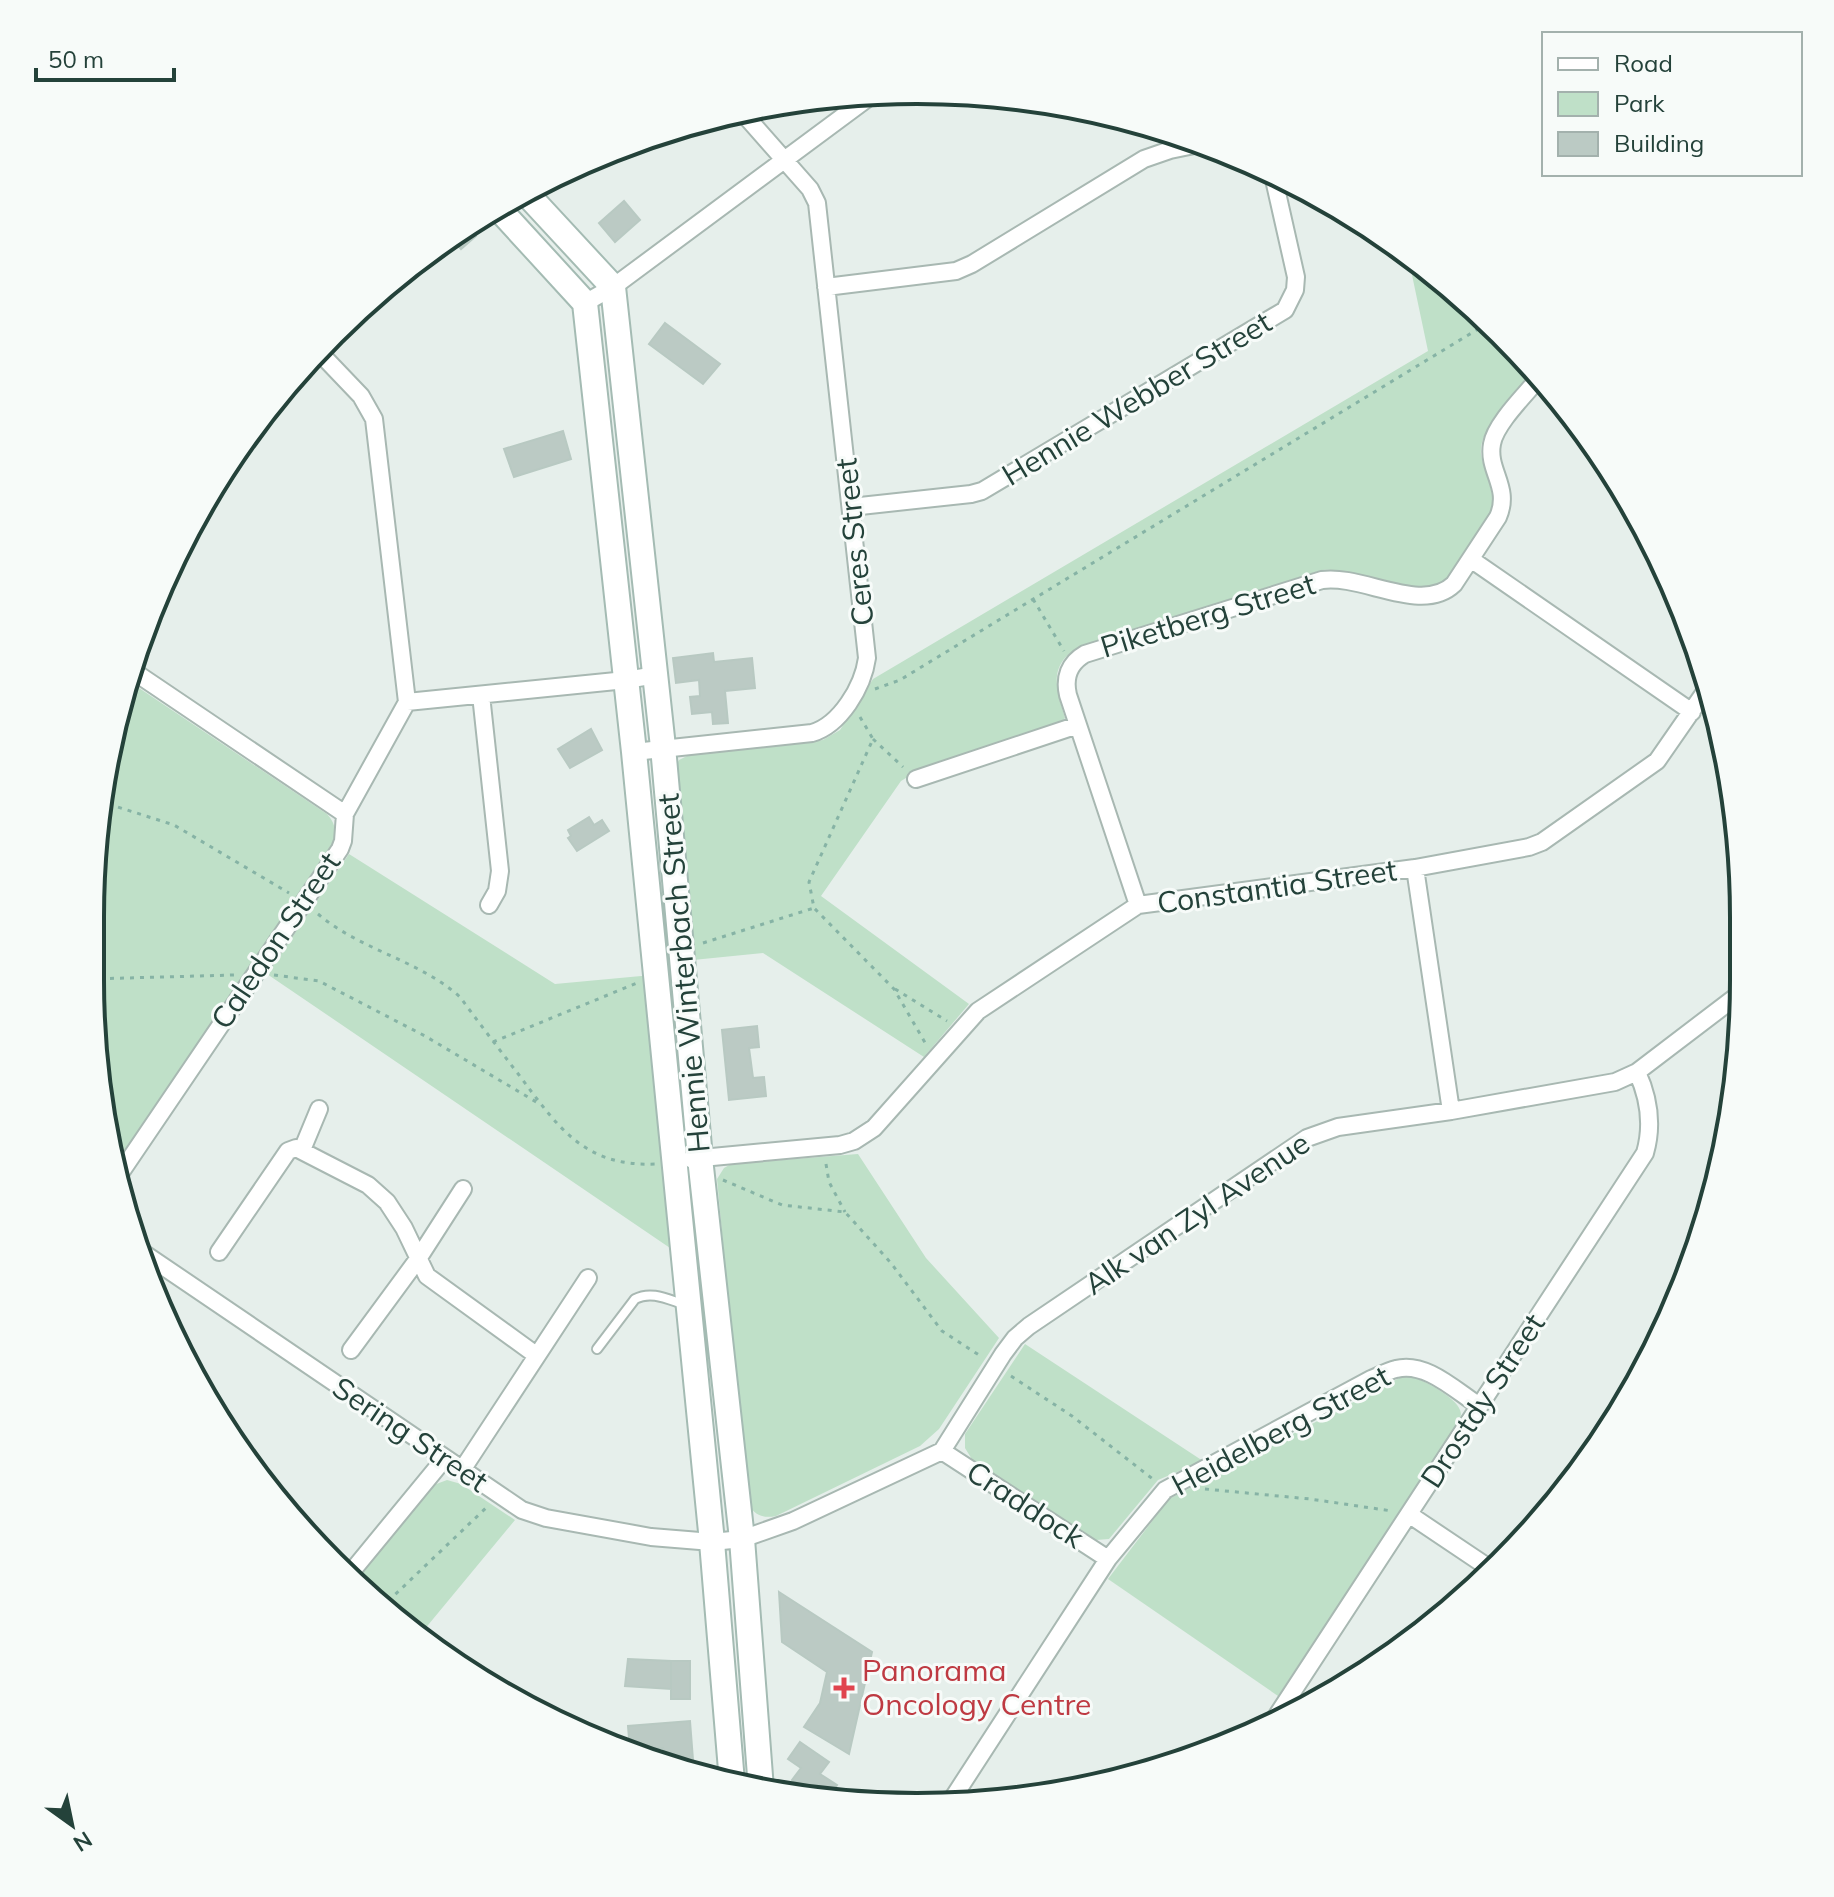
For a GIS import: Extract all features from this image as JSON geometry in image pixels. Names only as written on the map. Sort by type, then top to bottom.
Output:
[{"type":"street","points":[[506,216],[585,303],[613,287],[857,107]]},
{"type":"street","name":"Ceres Street","points":[[634,752],[812,733],[825,729],[850,698],[865,672],[867,658],[817,203],[810,189],[751,122]]},
{"type":"street","points":[[826,287],[956,271],[1144,159],[1180,148]]},
{"type":"street","name":"Hennie Webber Street","points":[[851,507],[982,491],[1285,310],[1295,290],[1296,277],[1276,187]]},
{"type":"street","points":[[533,201],[613,287]]},
{"type":"street","name":"Hennie Winterbach Street","points":[[613,287],[656,675],[700,1158],[742,1539],[760,1777]]},
{"type":"street","name":"Hennie Winterbach Street","points":[[585,303],[634,752],[712,1542],[731,1771]]},
{"type":"street","points":[[326,359],[361,396],[374,419],[407,702],[656,675]]},
{"type":"street","name":"Piketberg Street","points":[[1138,905],[1066,690],[1072,665],[1085,654],[1322,580],[1341,578],[1413,595],[1436,595],[1454,584],[1472,560],[1502,507],[1502,490],[1491,456],[1494,436],[1532,386]]},
{"type":"street","points":[[1472,560],[1692,712]]},
{"type":"street","points":[[141,676],[345,814]]},
{"type":"street","points":[[481,695],[500,871],[497,891],[489,905]]},
{"type":"street","name":"Constantia Street","points":[[674,1160],[854,1141],[874,1128],[960,1029],[992,1000],[1138,905],[1415,868],[1515,850],[1542,842],[1640,776],[1657,761],[1700,700]]},
{"type":"street","name":"Caledon Street","points":[[126,1165],[340,849],[345,814],[407,702]]},
{"type":"street","points":[[916,779],[1078,725]]},
{"type":"street","points":[[1415,868],[1451,1111]]},
{"type":"street","name":"Alk van Zyl Avenue","points":[[942,1451],[1015,1338],[1307,1138],[1338,1127],[1597,1087],[1637,1072],[1729,1002]]},
{"type":"street","name":"Drostdy Street","points":[[1284,1705],[1645,1153],[1649,1110],[1645,1089],[1637,1072]]},
{"type":"street","points":[[302,1150],[319,1109]]},
{"type":"street","points":[[219,1252],[288,1151],[296,1148],[376,1192],[404,1228],[427,1276],[439,1288],[536,1355]]},
{"type":"street","points":[[351,1350],[418,1259],[463,1189]]},
{"type":"street","name":"Sering Street","points":[[154,1260],[522,1510],[546,1518],[651,1537],[712,1542]]},
{"type":"street","points":[[462,1470],[588,1278]]},
{"type":"street","name":"Heidelberg Street","points":[[957,1791],[1108,1559],[1165,1490],[1397,1368],[1415,1368],[1433,1375],[1478,1405]]},
{"type":"street","points":[[712,1542],[742,1539],[793,1521],[942,1451]]},
{"type":"street","name":"Craddock","points":[[942,1451],[1108,1559]]},
{"type":"street","points":[[355,1567],[445,1458]]},
{"type":"street","points":[[1410,1515],[1483,1564]]},
{"type":"lane","points":[[597,1349],[641,1295],[650,1294],[687,1305]]},
{"type":"path","points":[[916,779],[873,739],[850,698],[900,680],[1478,329]]},
{"type":"path","points":[[1033,599],[1072,665]]},
{"type":"path","points":[[873,739],[809,882],[814,908],[894,989],[960,1029]]},
{"type":"path","points":[[112,805],[174,825],[303,901],[330,924],[385,955],[442,980],[460,997],[561,1129],[586,1149],[609,1160],[630,1165],[674,1160]]},
{"type":"path","points":[[104,978],[254,973],[319,981],[425,1036],[541,1105]]},
{"type":"path","points":[[894,989],[935,1059]]},
{"type":"path","points":[[823,1146],[829,1182],[845,1212],[891,1263],[942,1331],[1072,1416],[1165,1490],[1219,1489],[1377,1506],[1410,1515]]},
{"type":"path","points":[[700,1158],[721,1179],[751,1194],[782,1205],[845,1212]]},
{"type":"path","points":[[391,1599],[499,1495]]},
{"type":"green space","points":[[1411,271],[1492,342],[1526,379],[1492,421],[1482,444],[1481,454],[1493,508],[1464,557],[1444,582],[1422,587],[1322,570],[1081,646],[1070,653],[1059,669],[1057,687],[1065,718],[1061,723],[916,772],[901,781],[821,896],[969,1004],[924,1057],[763,953],[693,960],[676,766],[679,760],[689,755],[823,740],[840,730],[873,679],[1428,351]]},
{"type":"green space","points":[[138,687],[327,814],[334,825],[332,844],[123,1153],[111,1086],[106,1033],[104,917],[111,811],[120,758]]},
{"type":"green space","points":[[349,854],[555,984],[652,975],[673,1250],[267,974]]},
{"type":"green space","points":[[858,1154],[926,1258],[999,1338],[939,1429],[920,1446],[776,1516],[762,1516],[752,1510],[747,1502],[717,1179],[731,1164]]},
{"type":"green space","points":[[1025,1344],[1203,1461],[1158,1480],[1109,1539],[1090,1538],[973,1461],[965,1448],[965,1434]]},
{"type":"green space","points":[[1405,1375],[1427,1383],[1452,1399],[1461,1412],[1459,1423],[1278,1696],[1108,1579],[1169,1499]]},
{"type":"green space","points":[[447,1480],[461,1484],[515,1520],[426,1628],[361,1572],[431,1486]]},
{"type":"building","points":[[624,201],[640,220],[615,242],[599,223]]},
{"type":"building","points":[[475,235],[476,236],[461,249],[458,246]]},
{"type":"building","points":[[665,323],[720,364],[703,384],[649,344]]},
{"type":"building","points":[[563,431],[571,459],[514,477],[504,449]]},
{"type":"building","points":[[713,653],[714,662],[752,658],[755,688],[725,691],[728,723],[713,724],[712,712],[692,714],[690,697],[700,696],[699,680],[676,683],[673,658]]},
{"type":"building","points":[[591,729],[602,750],[570,768],[558,749]]},
{"type":"building","points":[[589,817],[594,825],[602,820],[609,831],[577,851],[568,838],[571,836],[568,830]]},
{"type":"building","points":[[757,1026],[759,1047],[749,1048],[753,1078],[764,1077],[766,1096],[729,1100],[722,1030]]},
{"type":"building","name":"Panorama Oncology Centre","points":[[779,1592],[872,1652],[849,1754],[804,1727],[820,1703],[827,1672],[782,1642]]},
{"type":"building","points":[[628,1659],[671,1661],[671,1689],[625,1686]]},
{"type":"building","points":[[671,1661],[690,1661],[690,1699],[671,1699]]},
{"type":"building","points":[[690,1721],[693,1761],[663,1752],[663,1748],[653,1749],[629,1740],[628,1726]]},
{"type":"building","points":[[800,1742],[829,1762],[820,1774],[837,1785],[835,1788],[797,1784],[792,1780],[801,1768],[788,1759]]},
{"type":"place","name":"Panorama Oncology Centre","points":[[844,1688]]}]
